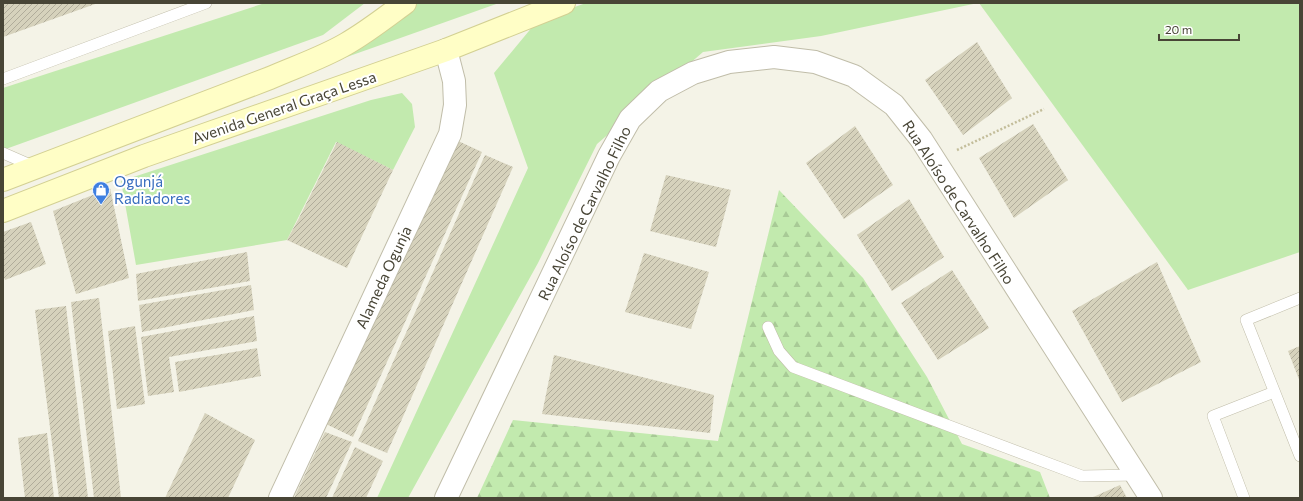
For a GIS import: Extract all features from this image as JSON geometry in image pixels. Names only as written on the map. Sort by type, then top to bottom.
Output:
[{"type":"main road","name":"Avenida General Graça Lessa","points":[[3,180],[270,78],[313,60],[346,44],[405,3]]},
{"type":"main road","name":"Avenida General Graça Lessa","points":[[3,211],[144,156],[446,50],[564,3]]},
{"type":"street","name":"Alameda Ogunja","points":[[280,498],[450,134],[455,106],[454,81],[446,50]]},
{"type":"street","name":"Rua Aloíso de Carvalho Filho","points":[[446,498],[609,156],[630,119],[659,91],[693,73],[729,62],[774,57],[815,62],[854,76],[894,105],[921,139],[1151,498]]},
{"type":"lane","points":[[3,79],[206,3]]},
{"type":"lane","points":[[3,153],[36,167]]},
{"type":"lane","points":[[1300,298],[1246,320],[1300,456]]},
{"type":"lane","points":[[768,328],[779,351],[794,366],[1082,476],[1136,475]]},
{"type":"lane","points":[[1244,498],[1213,416],[1274,392]]},
{"type":"path","points":[[962,147],[1044,109]]},
{"type":"green space","points":[[265,3],[365,3],[323,35],[3,150],[3,88]]},
{"type":"green space","points":[[413,3],[499,3],[327,64]]},
{"type":"green space","points":[[586,3],[978,3],[821,36],[703,52],[597,144],[538,263],[408,498],[377,498],[528,168],[494,73],[538,20]]},
{"type":"green space","points":[[979,3],[1300,3],[1300,252],[1188,290]]},
{"type":"green space","points":[[402,93],[412,104],[415,127],[393,170],[336,142],[287,240],[136,265],[121,181],[371,100]]},
{"type":"green space","points":[[779,190],[863,278],[927,377],[962,444],[1040,472],[1050,498],[477,498],[513,420],[718,441]]},
{"type":"building","points":[[3,3],[98,3],[3,37]]},
{"type":"building","points":[[977,42],[1012,98],[963,135],[925,80]]},
{"type":"building","points":[[1033,124],[1068,180],[1014,218],[979,158]]},
{"type":"building","points":[[855,126],[893,185],[844,219],[806,163]]},
{"type":"building","points":[[456,140],[482,152],[353,437],[326,424]]},
{"type":"building","points":[[337,142],[393,170],[347,268],[287,240]]},
{"type":"building","points":[[485,155],[513,167],[387,453],[358,441]]},
{"type":"building","points":[[666,175],[731,190],[716,247],[650,231]]},
{"type":"building","points":[[110,188],[129,278],[76,294],[53,211]]},
{"type":"building","points":[[909,199],[944,257],[892,291],[857,235]]},
{"type":"building","points":[[31,222],[46,264],[5,280],[3,275],[3,232]]},
{"type":"building","points":[[247,252],[250,281],[138,301],[136,274]]},
{"type":"building","points":[[644,253],[709,272],[691,329],[625,312]]},
{"type":"building","points":[[1157,262],[1201,362],[1122,402],[1072,311]]},
{"type":"building","points":[[952,270],[989,328],[938,360],[901,303]]},
{"type":"building","points":[[251,285],[254,310],[142,332],[139,305]]},
{"type":"building","points":[[99,298],[121,498],[94,498],[71,302]]},
{"type":"building","points":[[66,306],[88,498],[59,498],[35,310]]},
{"type":"building","points":[[254,316],[257,341],[169,357],[174,392],[148,396],[141,337]]},
{"type":"building","points":[[135,326],[145,404],[117,409],[108,331]]},
{"type":"building","points":[[1300,346],[1300,382],[1288,351]]},
{"type":"building","points":[[257,348],[261,376],[179,392],[175,362]]},
{"type":"building","points":[[554,355],[714,395],[710,433],[542,414]]},
{"type":"building","points":[[205,413],[255,440],[228,498],[165,498]]},
{"type":"building","points":[[325,432],[352,442],[326,498],[294,498]]},
{"type":"building","points":[[47,433],[54,498],[25,498],[18,438]]},
{"type":"building","points":[[355,447],[383,461],[366,498],[332,498]]},
{"type":"building","points":[[1120,485],[1127,498],[1091,498]]},
{"type":"place","name":"Ogunjá Radiadores","points":[[101,205]]}]
